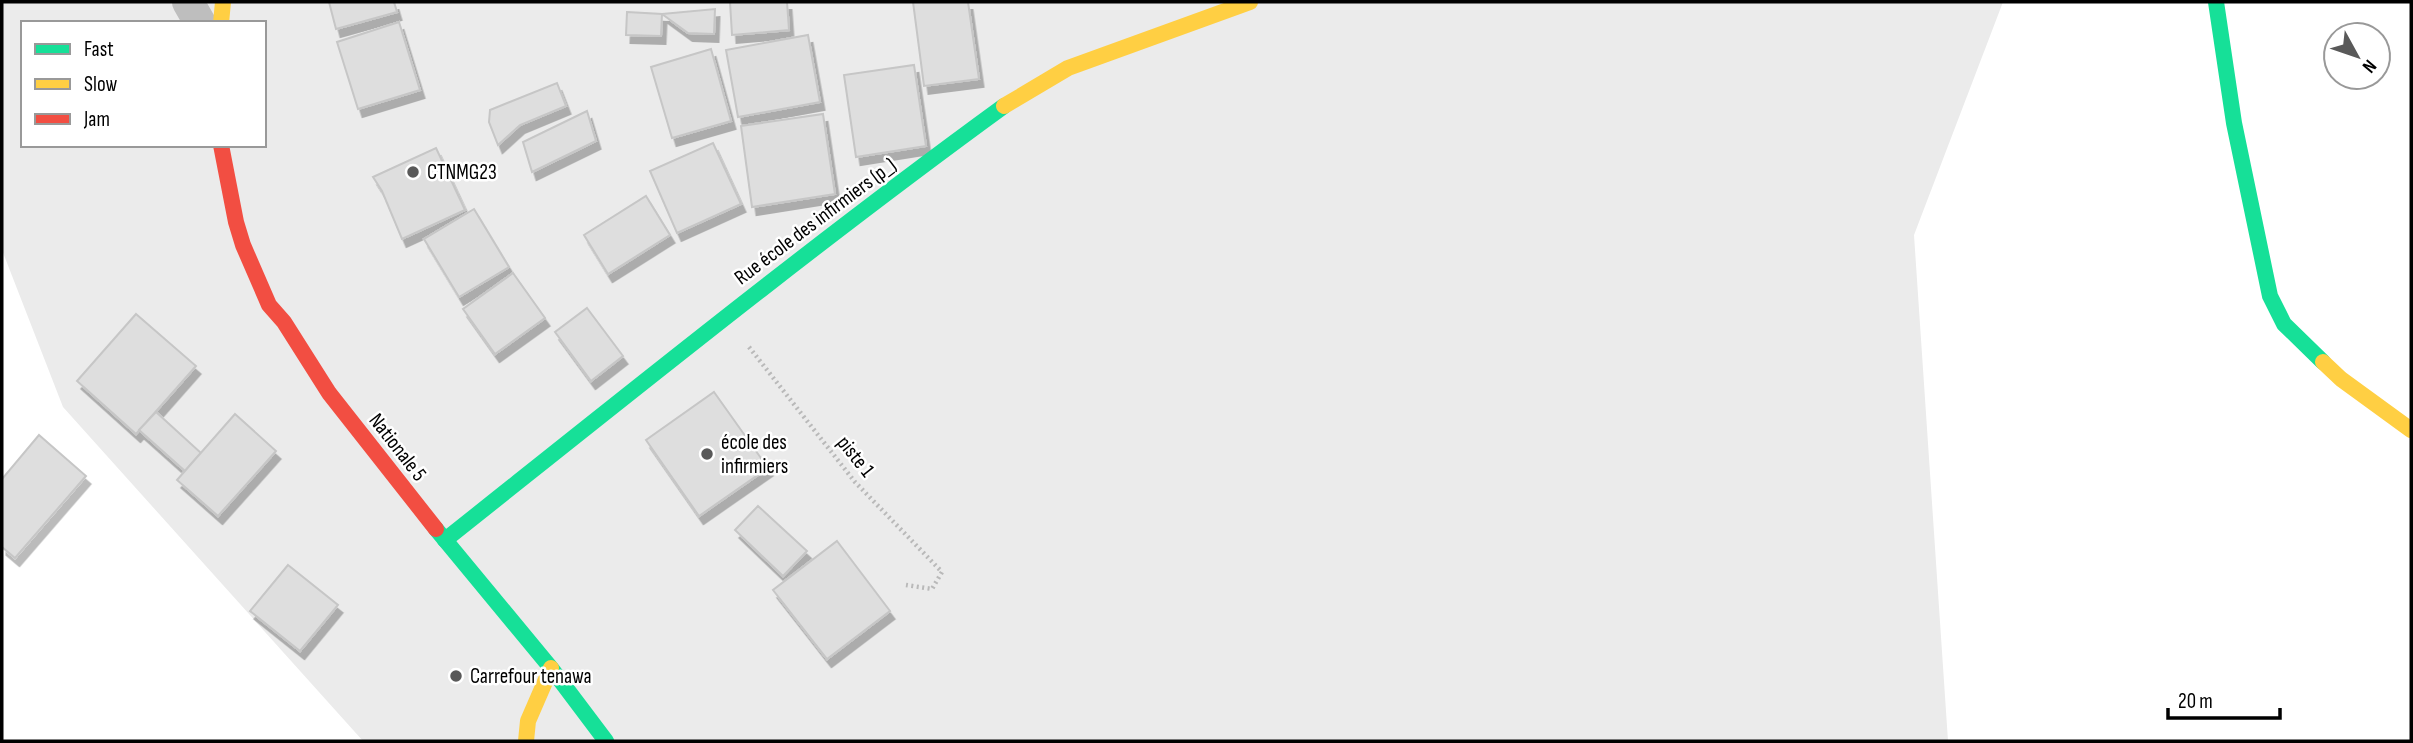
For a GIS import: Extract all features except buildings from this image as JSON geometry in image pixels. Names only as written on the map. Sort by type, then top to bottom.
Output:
[{"type":"main road","points":[[220,21],[223,2]]},
{"type":"main road","name":"Rue école des infirmiers (p_)","points":[[445,540],[725,316],[879,197],[1012,100],[1068,68],[1250,2]]},
{"type":"main road","points":[[2216,2],[2234,123],[2270,296],[2284,324],[2341,379],[2411,430]]},
{"type":"main road","name":"Nationale 5","points":[[221,147],[236,222],[269,305],[284,322],[329,393],[551,668],[606,741]]},
{"type":"main road","points":[[526,741],[528,720],[551,668]]},
{"type":"street","points":[[188,2],[199,21]]},
{"type":"path","name":"piste 1","points":[[725,316],[855,482],[942,572],[932,589],[906,585]]},
{"type":"shaded area","points":[[2,2],[2003,2],[1914,235],[1948,741],[363,741],[63,407],[2,250]]},
{"type":"traffic: fast","points":[[2216,2],[2234,123],[2270,296],[2284,324],[2323,362]]},
{"type":"traffic: fast","points":[[445,540],[792,266],[1004,106]]},
{"type":"traffic: fast","points":[[436,529],[551,668],[606,741]]},
{"type":"traffic: slow","points":[[221,21],[223,2]]},
{"type":"traffic: slow","points":[[1004,106],[1068,68],[1250,2]]},
{"type":"traffic: slow","points":[[2323,362],[2341,379],[2411,430]]},
{"type":"traffic: slow","points":[[526,741],[528,721],[551,668]]},
{"type":"traffic: jam","points":[[221,147],[236,222],[269,305],[284,322],[329,393],[436,529]]},
{"type":"place","name":"CTNMG23","points":[[413,172]]},
{"type":"place","name":"école des infirmiers","points":[[707,454]]},
{"type":"place","name":"Carrefour tenawa","points":[[456,676]]}]
